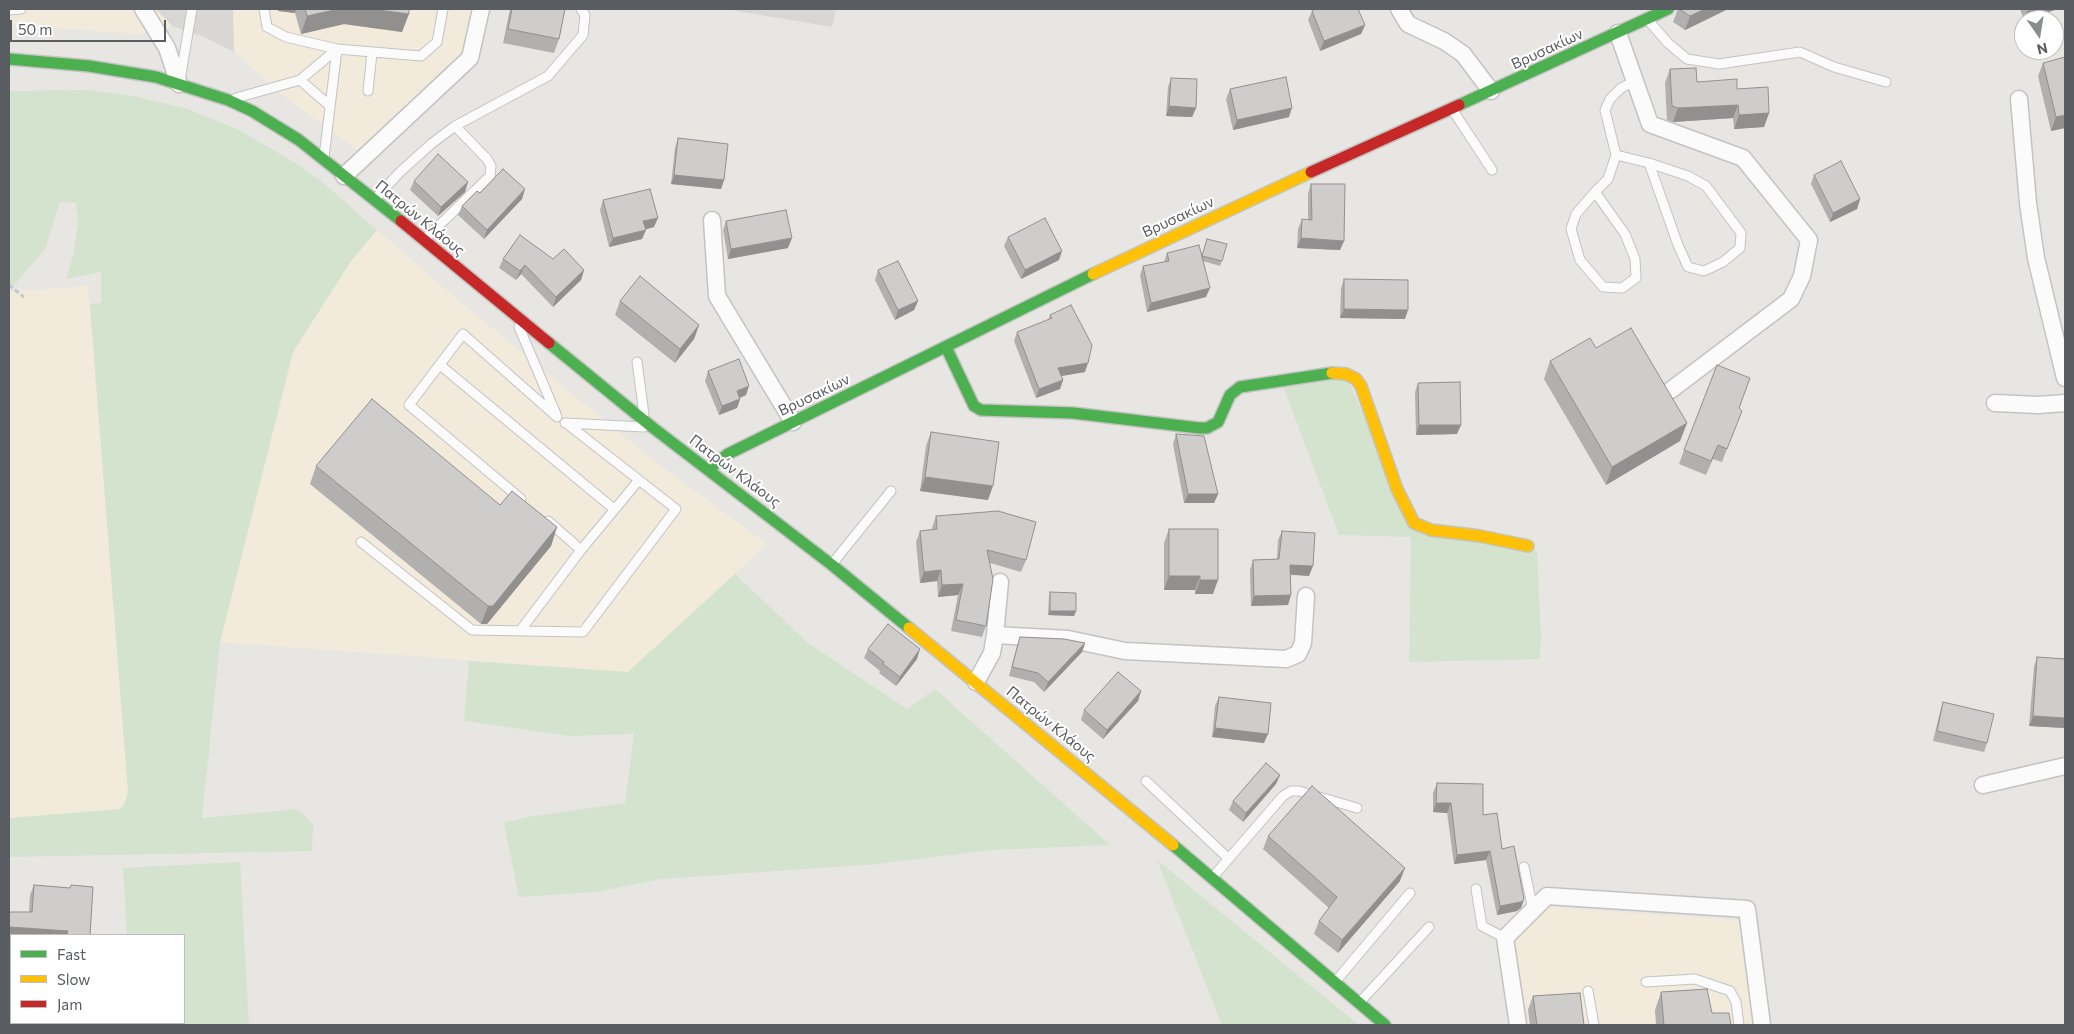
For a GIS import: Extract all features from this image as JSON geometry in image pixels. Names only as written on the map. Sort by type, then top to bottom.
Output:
[{"type":"street","points":[[143,9],[167,48],[180,84]]},
{"type":"street","points":[[344,176],[470,58],[481,9]]},
{"type":"street","points":[[1399,9],[1408,24],[1444,41],[1463,54],[1491,91]]},
{"type":"street","name":"Βρυσακίων","points":[[709,469],[728,454],[792,422],[1245,202],[1668,9]]},
{"type":"street","points":[[1618,33],[1650,124],[1743,158],[1809,240],[1802,276],[1791,299],[1671,390]]},
{"type":"street","name":"Πατρών Κλάους","points":[[9,59],[110,69],[156,76],[228,100],[279,127],[299,140],[425,240],[514,315],[648,423],[832,565],[976,682],[1385,1025]]},
{"type":"street","points":[[2018,99],[2028,203],[2036,258],[2065,378]]},
{"type":"street","points":[[712,220],[717,296],[792,422]]},
{"type":"street","points":[[946,347],[974,406],[982,410],[1073,413],[1199,428],[1207,428],[1218,422],[1230,394],[1240,387],[1331,373],[1346,374],[1356,379],[1361,386],[1397,489],[1414,524],[1431,530],[1480,536],[1528,546]]},
{"type":"street","points":[[1995,402],[2038,405],[2065,403]]},
{"type":"street","points":[[976,682],[992,653],[1000,582]]},
{"type":"street","points":[[995,635],[1068,639],[1125,651],[1286,658],[1298,654],[1303,643],[1306,596]]},
{"type":"street","points":[[1983,785],[2065,766]]},
{"type":"street","points":[[1518,1025],[1505,938],[1547,896],[1747,909],[1762,1025]]},
{"type":"lane","points":[[9,10],[21,9]]},
{"type":"lane","points":[[180,84],[192,9]]},
{"type":"lane","points":[[264,9],[267,28],[286,37],[337,49],[421,56],[437,42],[443,9]]},
{"type":"lane","points":[[374,200],[405,167],[455,126],[548,76],[583,35],[585,15],[582,9]]},
{"type":"lane","points":[[1647,19],[1668,43],[1687,59],[1719,64],[1800,52],[1834,67],[1886,82]]},
{"type":"lane","points":[[228,100],[300,80],[337,49]]},
{"type":"lane","points":[[324,160],[337,49]]},
{"type":"lane","points":[[368,92],[372,53]]},
{"type":"lane","points":[[300,80],[330,106]]},
{"type":"lane","points":[[1595,192],[1625,234],[1635,259],[1636,278],[1622,288],[1603,287],[1580,260],[1571,229],[1576,214],[1595,192],[1608,179],[1616,155],[1605,110],[1610,99],[1621,88],[1635,81]]},
{"type":"lane","points":[[1452,109],[1492,170]]},
{"type":"lane","points":[[425,240],[490,176],[490,166],[487,159],[455,126]]},
{"type":"lane","points":[[1616,155],[1649,163],[1688,176],[1706,186],[1741,233],[1740,248],[1724,262],[1704,271],[1688,267],[1678,245],[1649,163]]},
{"type":"lane","points":[[514,315],[557,417]]},
{"type":"lane","points":[[360,542],[472,630],[583,632],[676,510],[557,417],[464,334],[409,405],[529,506]]},
{"type":"lane","points":[[566,423],[648,423],[637,362]]},
{"type":"lane","points":[[440,365],[614,509]]},
{"type":"lane","points":[[520,631],[614,509],[639,480]]},
{"type":"lane","points":[[832,565],[892,491]]},
{"type":"lane","points":[[536,512],[582,550]]},
{"type":"lane","points":[[1146,781],[1229,858]]},
{"type":"lane","points":[[1212,878],[1283,796],[1291,791],[1299,791],[1357,808]]},
{"type":"lane","points":[[1524,867],[1533,910]]},
{"type":"lane","points":[[1476,889],[1482,926],[1505,938]]},
{"type":"lane","points":[[1334,983],[1410,892]]},
{"type":"lane","points":[[1358,1004],[1429,927]]},
{"type":"lane","points":[[1646,982],[1695,979],[1730,991],[1736,1002],[1739,1025]]},
{"type":"lane","points":[[1588,991],[1594,1025]]},
{"type":"path","points":[[9,285],[24,297]]},
{"type":"shaded area","points":[[9,9],[156,9],[172,26],[141,34],[9,25]]},
{"type":"shaded area","points":[[156,9],[233,9],[234,52],[202,36],[172,26]]},
{"type":"shaded area","points":[[233,9],[472,9],[464,53],[360,152],[285,97],[234,52]]},
{"type":"shaded area","points":[[725,9],[836,9],[832,27]]},
{"type":"shaded area","points":[[377,230],[458,300],[649,457],[767,544],[628,672],[220,642],[293,352],[351,261]]},
{"type":"shaded area","points":[[88,286],[128,792],[120,809],[9,818],[9,292]]},
{"type":"shaded area","points":[[1548,907],[1739,920],[1753,1025],[1529,1025],[1515,942]]},
{"type":"green space","points":[[88,90],[133,96],[188,109],[239,130],[297,164],[321,181],[377,230],[351,261],[293,352],[220,642],[202,818],[298,809],[313,824],[312,851],[9,857],[9,818],[120,809],[128,792],[90,304],[101,303],[101,272],[66,279],[74,252],[78,223],[76,203],[60,202],[45,249],[9,289],[9,91]]},
{"type":"green space","points":[[1347,377],[1414,530],[1537,551],[1541,636],[1540,659],[1409,662],[1411,537],[1339,535],[1283,386]]},
{"type":"green space","points":[[735,574],[808,643],[907,709],[935,689],[1110,845],[991,850],[878,864],[662,879],[596,892],[519,897],[504,823],[527,817],[625,803],[634,734],[570,736],[464,721],[469,661],[628,672]]},
{"type":"green space","points":[[1157,860],[1359,1025],[1222,1025]]},
{"type":"green space","points":[[240,862],[249,1025],[131,1025],[185,1024],[185,934],[127,934],[123,868]]},
{"type":"building","points":[[305,9],[339,9],[307,16]]},
{"type":"building","points":[[370,9],[409,9],[409,14]]},
{"type":"building","points":[[512,9],[565,9],[559,39],[508,29]]},
{"type":"building","points":[[1316,9],[1358,9],[1365,25],[1324,41],[1312,11]]},
{"type":"building","points":[[1679,9],[1705,9],[1690,16]]},
{"type":"building","points":[[2064,57],[2065,115],[2056,117],[2043,63],[2064,60]]},
{"type":"building","points":[[1696,68],[1697,82],[1737,79],[1737,89],[1768,87],[1769,113],[1739,115],[1738,105],[1678,108],[1672,106],[1670,69]]},
{"type":"building","points":[[1286,77],[1292,108],[1237,120],[1230,89]]},
{"type":"building","points":[[1171,78],[1197,79],[1196,108],[1169,106]]},
{"type":"building","points":[[678,138],[728,144],[724,180],[674,175]]},
{"type":"building","points":[[438,154],[468,182],[441,207],[414,181]]},
{"type":"building","points":[[1841,161],[1860,199],[1833,213],[1814,175]]},
{"type":"building","points":[[503,169],[525,189],[487,230],[462,206],[477,191],[480,193]]},
{"type":"building","points":[[1311,184],[1345,184],[1344,241],[1301,238],[1302,219],[1312,220]]},
{"type":"building","points":[[650,189],[658,218],[643,221],[646,230],[613,238],[603,200]]},
{"type":"building","points":[[786,210],[792,238],[731,249],[726,221]]},
{"type":"building","points":[[1045,218],[1062,251],[1025,270],[1008,237]]},
{"type":"building","points":[[520,235],[553,259],[564,249],[584,270],[556,297],[525,265],[520,271],[503,259]]},
{"type":"building","points":[[1207,239],[1227,244],[1222,261],[1202,256]]},
{"type":"building","points":[[1199,245],[1210,288],[1151,303],[1143,266],[1169,261],[1167,253]]},
{"type":"building","points":[[898,261],[918,301],[898,310],[878,270]]},
{"type":"building","points":[[640,276],[699,325],[680,349],[620,301]]},
{"type":"building","points":[[1344,279],[1408,280],[1408,310],[1344,309]]},
{"type":"building","points":[[1071,305],[1092,345],[1088,363],[1058,368],[1063,380],[1039,389],[1017,332],[1052,318],[1050,315]]},
{"type":"building","points":[[1631,328],[1687,423],[1612,467],[1550,361],[1590,338],[1596,348]]},
{"type":"building","points":[[739,359],[749,386],[737,391],[740,399],[722,406],[708,371]]},
{"type":"building","points":[[1717,365],[1750,378],[1739,408],[1742,411],[1727,449],[1718,445],[1711,461],[1684,450]]},
{"type":"building","points":[[1460,382],[1461,425],[1419,425],[1418,383]]},
{"type":"building","points":[[372,399],[500,505],[512,491],[557,527],[493,606],[488,606],[316,466]]},
{"type":"building","points":[[931,432],[999,442],[993,486],[925,477]]},
{"type":"building","points":[[1176,434],[1204,436],[1218,494],[1188,494]]},
{"type":"building","points":[[998,511],[1036,522],[1026,560],[987,550],[993,579],[986,626],[956,620],[963,584],[942,585],[941,570],[924,572],[920,531],[937,529],[936,516]]},
{"type":"building","points":[[1169,529],[1218,529],[1218,580],[1200,580],[1200,576],[1169,576]]},
{"type":"building","points":[[1282,531],[1315,533],[1313,566],[1290,565],[1291,595],[1254,596],[1253,560],[1279,559]]},
{"type":"building","points":[[1050,592],[1076,593],[1076,611],[1050,611]]},
{"type":"building","points":[[888,624],[920,649],[900,677],[868,649]]},
{"type":"building","points":[[1020,637],[1064,639],[1085,643],[1048,682],[1038,673],[1012,667]]},
{"type":"building","points":[[2037,657],[2065,659],[2065,718],[2033,716]]},
{"type":"building","points":[[1118,672],[1141,691],[1107,730],[1084,710]]},
{"type":"building","points":[[1219,697],[1271,703],[1268,734],[1215,728]]},
{"type":"building","points":[[1943,702],[1994,714],[1987,743],[1937,731]]},
{"type":"building","points":[[1266,763],[1280,775],[1246,813],[1233,801]]},
{"type":"building","points":[[1437,783],[1483,784],[1483,815],[1497,813],[1502,849],[1514,846],[1524,899],[1521,902],[1500,906],[1490,851],[1457,855],[1451,803],[1436,803]]},
{"type":"building","points":[[1312,786],[1405,868],[1342,940],[1319,921],[1337,897],[1268,836]]},
{"type":"building","points":[[34,885],[70,888],[71,885],[93,887],[90,934],[67,934],[68,931],[10,927],[9,931],[9,912],[32,912]]},
{"type":"building","points":[[1707,989],[1712,1013],[1729,1013],[1731,1025],[1664,1025],[1661,992]]},
{"type":"building","points":[[1580,993],[1584,1025],[1537,1025],[1533,996]]},
{"type":"traffic: fast","points":[[1459,105],[1668,9]]},
{"type":"traffic: fast","points":[[9,59],[89,66],[156,77],[228,100],[252,111],[299,140],[401,221]]},
{"type":"traffic: fast","points":[[709,469],[728,454],[1093,274]]},
{"type":"traffic: fast","points":[[549,343],[652,427],[832,565],[909,628]]},
{"type":"traffic: fast","points":[[946,347],[974,406],[981,410],[1073,413],[1199,428],[1207,428],[1218,422],[1230,395],[1240,387],[1332,373]]},
{"type":"traffic: fast","points":[[1173,845],[1385,1025]]},
{"type":"traffic: slow","points":[[1093,274],[1311,172]]},
{"type":"traffic: slow","points":[[1332,373],[1346,374],[1356,379],[1361,386],[1397,489],[1414,523],[1431,530],[1480,536],[1528,546]]},
{"type":"traffic: slow","points":[[909,628],[1173,845]]},
{"type":"traffic: jam","points":[[1311,172],[1459,105]]},
{"type":"traffic: jam","points":[[401,221],[549,343]]}]
